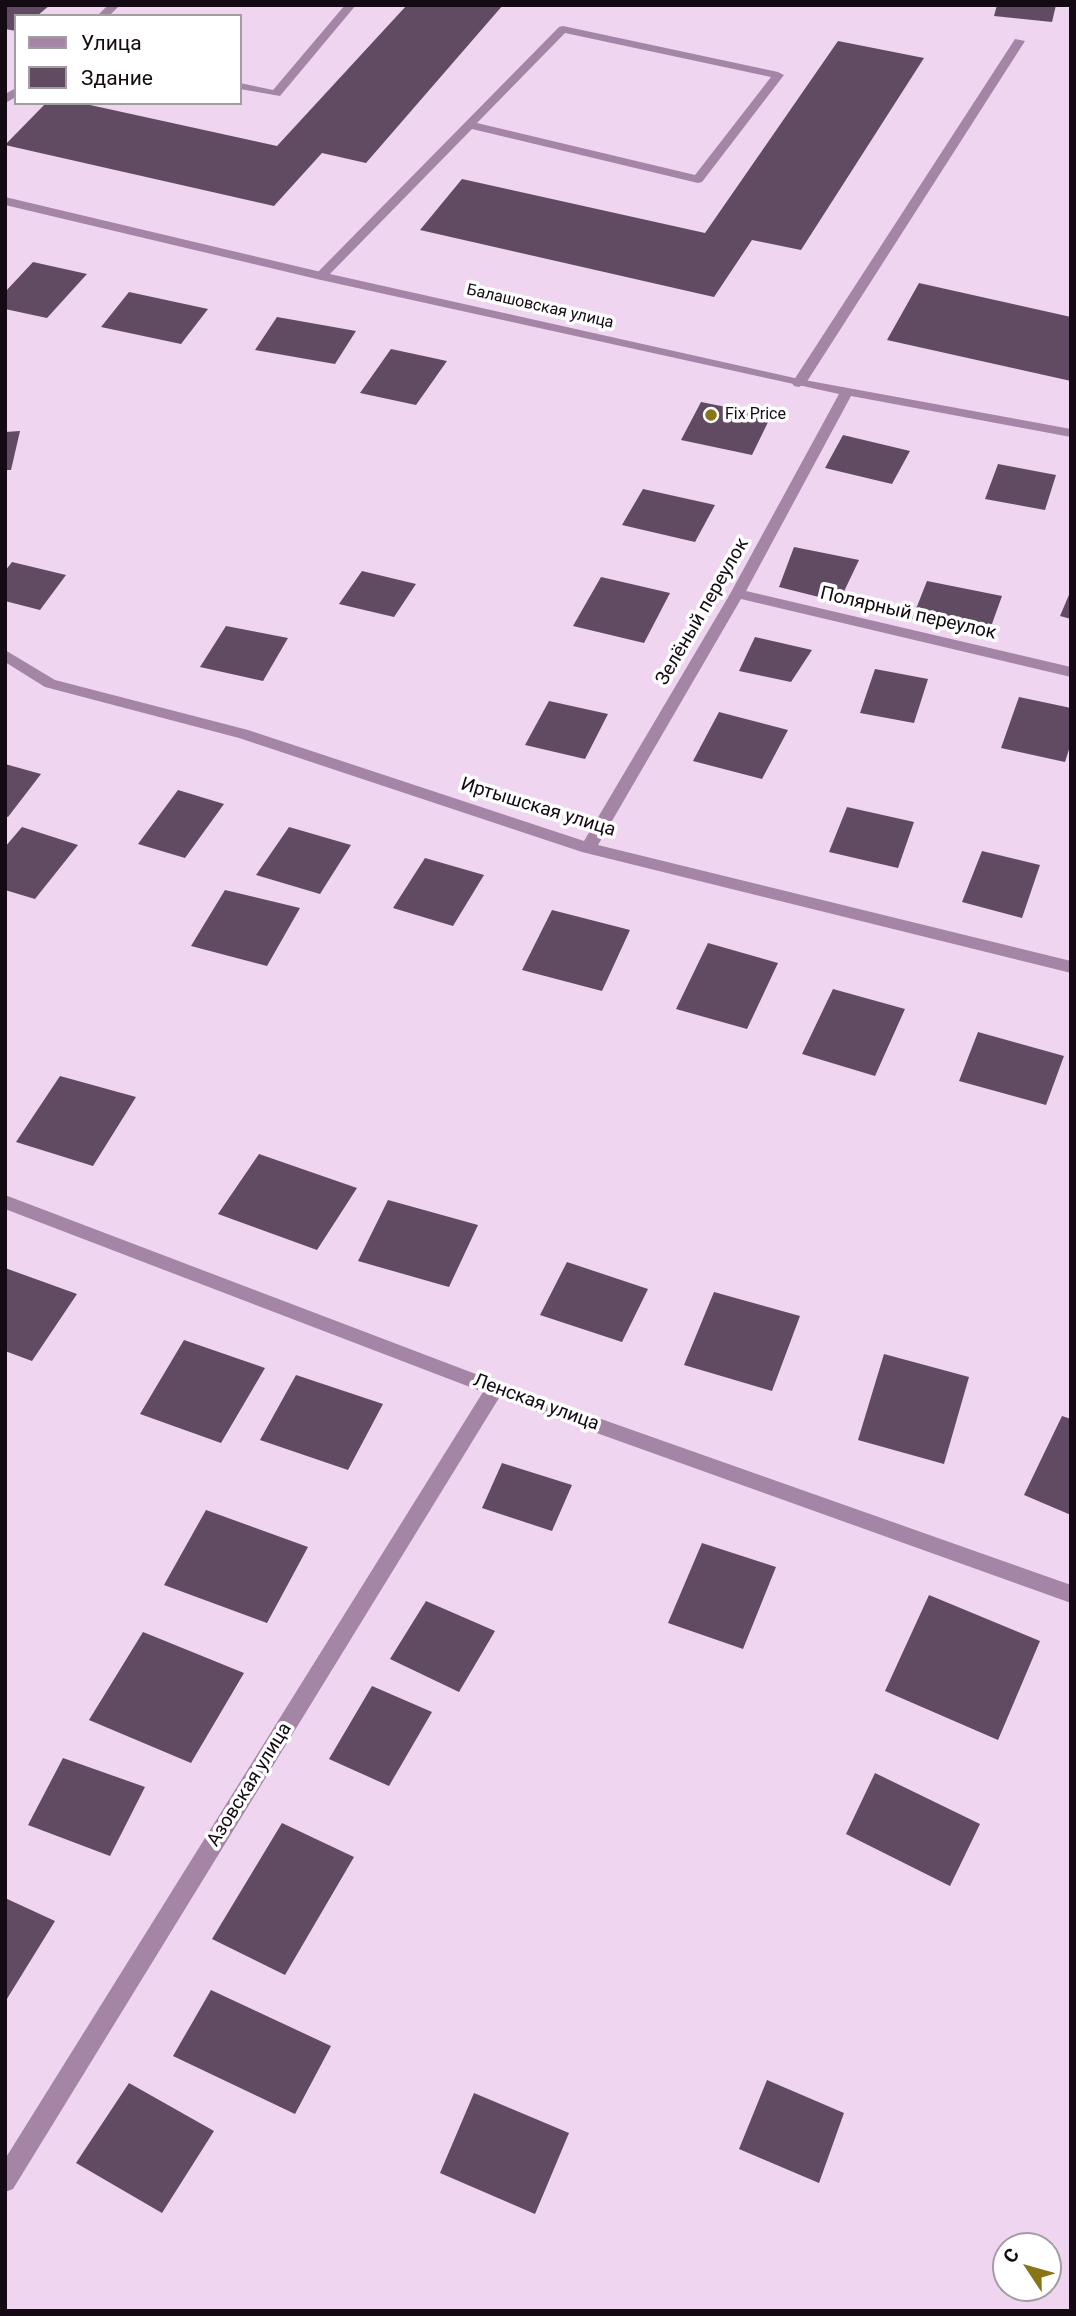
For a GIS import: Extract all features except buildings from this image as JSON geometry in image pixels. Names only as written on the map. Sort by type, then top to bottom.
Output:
[{"type":"street","points":[[242,86],[276,94],[351,5]]},
{"type":"street","points":[[321,276],[563,29],[778,75],[698,178],[469,125]]},
{"type":"street","points":[[799,383],[1018,41]]},
{"type":"street","name":"Балашовская улица","points":[[5,201],[321,276],[799,383],[1071,433]]},
{"type":"street","name":"Зелёный переулок","points":[[588,848],[737,594],[846,393]]},
{"type":"street","name":"Полярный переулок","points":[[737,594],[1071,672]]},
{"type":"street","name":"Иртышская улица","points":[[5,655],[50,684],[243,734],[588,848],[1071,967]]},
{"type":"street","name":"Ленская улица","points":[[5,1202],[495,1389],[1071,1594]]},
{"type":"street","name":"Азовская улица","points":[[5,2180],[495,1389]]},
{"type":"place","name":"Fix Price","points":[[711,415]]}]
